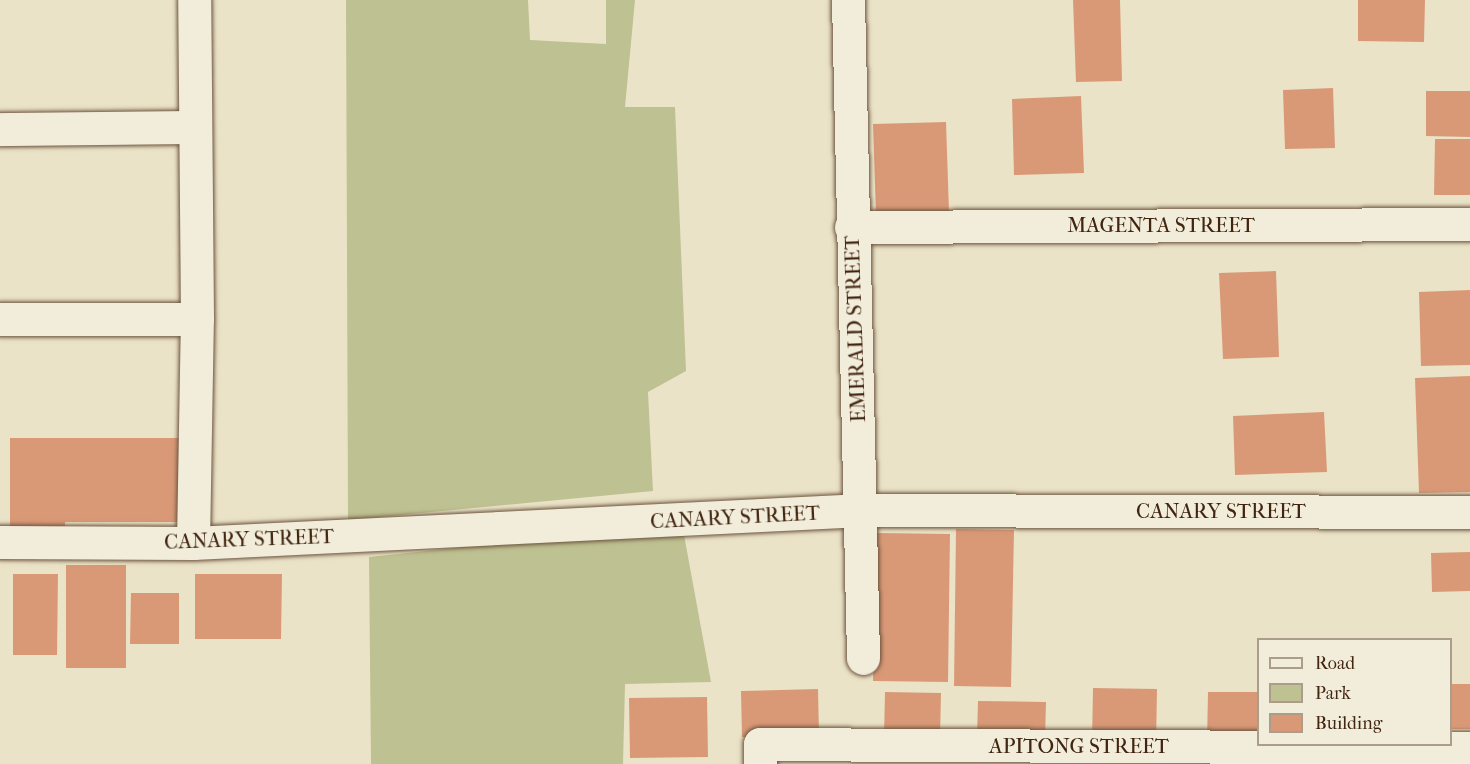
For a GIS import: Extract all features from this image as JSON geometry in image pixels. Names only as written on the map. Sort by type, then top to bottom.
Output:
[{"type":"street","points":[[193,543],[196,319],[194,0]]},
{"type":"street","name":"EMERALD STREET","points":[[848,0],[851,226],[862,510],[863,658]]},
{"type":"street","points":[[0,129],[195,127]]},
{"type":"street","name":"MAGENTA STREET","points":[[851,226],[1470,224]]},
{"type":"street","points":[[0,319],[196,319]]},
{"type":"street","name":"CANARY STREET","points":[[0,542],[193,543],[862,510],[1470,512]]},
{"type":"street","name":"APITONG STREET","points":[[760,754],[1470,748]]},
{"type":"green space","points":[[346,0],[528,0],[530,40],[606,44],[606,0],[635,0],[625,107],[675,107],[686,371],[648,392],[653,491],[348,520]]},
{"type":"green space","points":[[682,524],[711,682],[625,684],[623,764],[371,764],[369,557]]},
{"type":"building","points":[[1073,0],[1120,0],[1122,81],[1076,82]]},
{"type":"building","points":[[1358,0],[1425,0],[1424,42],[1358,41]]},
{"type":"building","points":[[1333,88],[1335,148],[1285,149],[1283,90]]},
{"type":"building","points":[[1426,91],[1470,91],[1470,137],[1426,136]]},
{"type":"building","points":[[1081,96],[1084,173],[1014,175],[1012,99]]},
{"type":"building","points":[[946,122],[949,212],[876,215],[873,124]]},
{"type":"building","points":[[1435,139],[1470,139],[1470,195],[1434,195]]},
{"type":"building","points":[[1276,271],[1279,357],[1223,359],[1219,273]]},
{"type":"building","points":[[1470,290],[1470,365],[1421,366],[1419,292]]},
{"type":"building","points":[[1470,376],[1470,492],[1419,493],[1415,378]]},
{"type":"building","points":[[1324,412],[1327,472],[1235,475],[1233,416]]},
{"type":"building","points":[[10,438],[184,438],[184,522],[65,522],[65,531],[10,531]]},
{"type":"building","points":[[956,529],[1014,530],[1011,687],[954,686]]},
{"type":"building","points":[[876,533],[950,534],[948,682],[873,681]]},
{"type":"building","points":[[1470,552],[1470,591],[1432,592],[1431,553]]},
{"type":"building","points":[[66,565],[126,565],[126,668],[66,668]]},
{"type":"building","points":[[13,574],[58,574],[57,655],[13,655]]},
{"type":"building","points":[[195,574],[282,574],[281,639],[195,639]]},
{"type":"building","points":[[131,593],[179,593],[179,644],[130,644]]},
{"type":"building","points":[[1452,684],[1470,684],[1470,729],[1452,729]]},
{"type":"building","points":[[1093,688],[1157,689],[1156,744],[1092,742]]},
{"type":"building","points":[[818,689],[819,736],[742,737],[741,691]]},
{"type":"building","points":[[885,692],[941,693],[940,738],[884,737]]},
{"type":"building","points":[[1208,692],[1257,692],[1257,744],[1207,743]]},
{"type":"building","points":[[707,697],[708,757],[630,758],[629,698]]},
{"type":"building","points":[[978,701],[1046,702],[1045,739],[977,737]]}]
